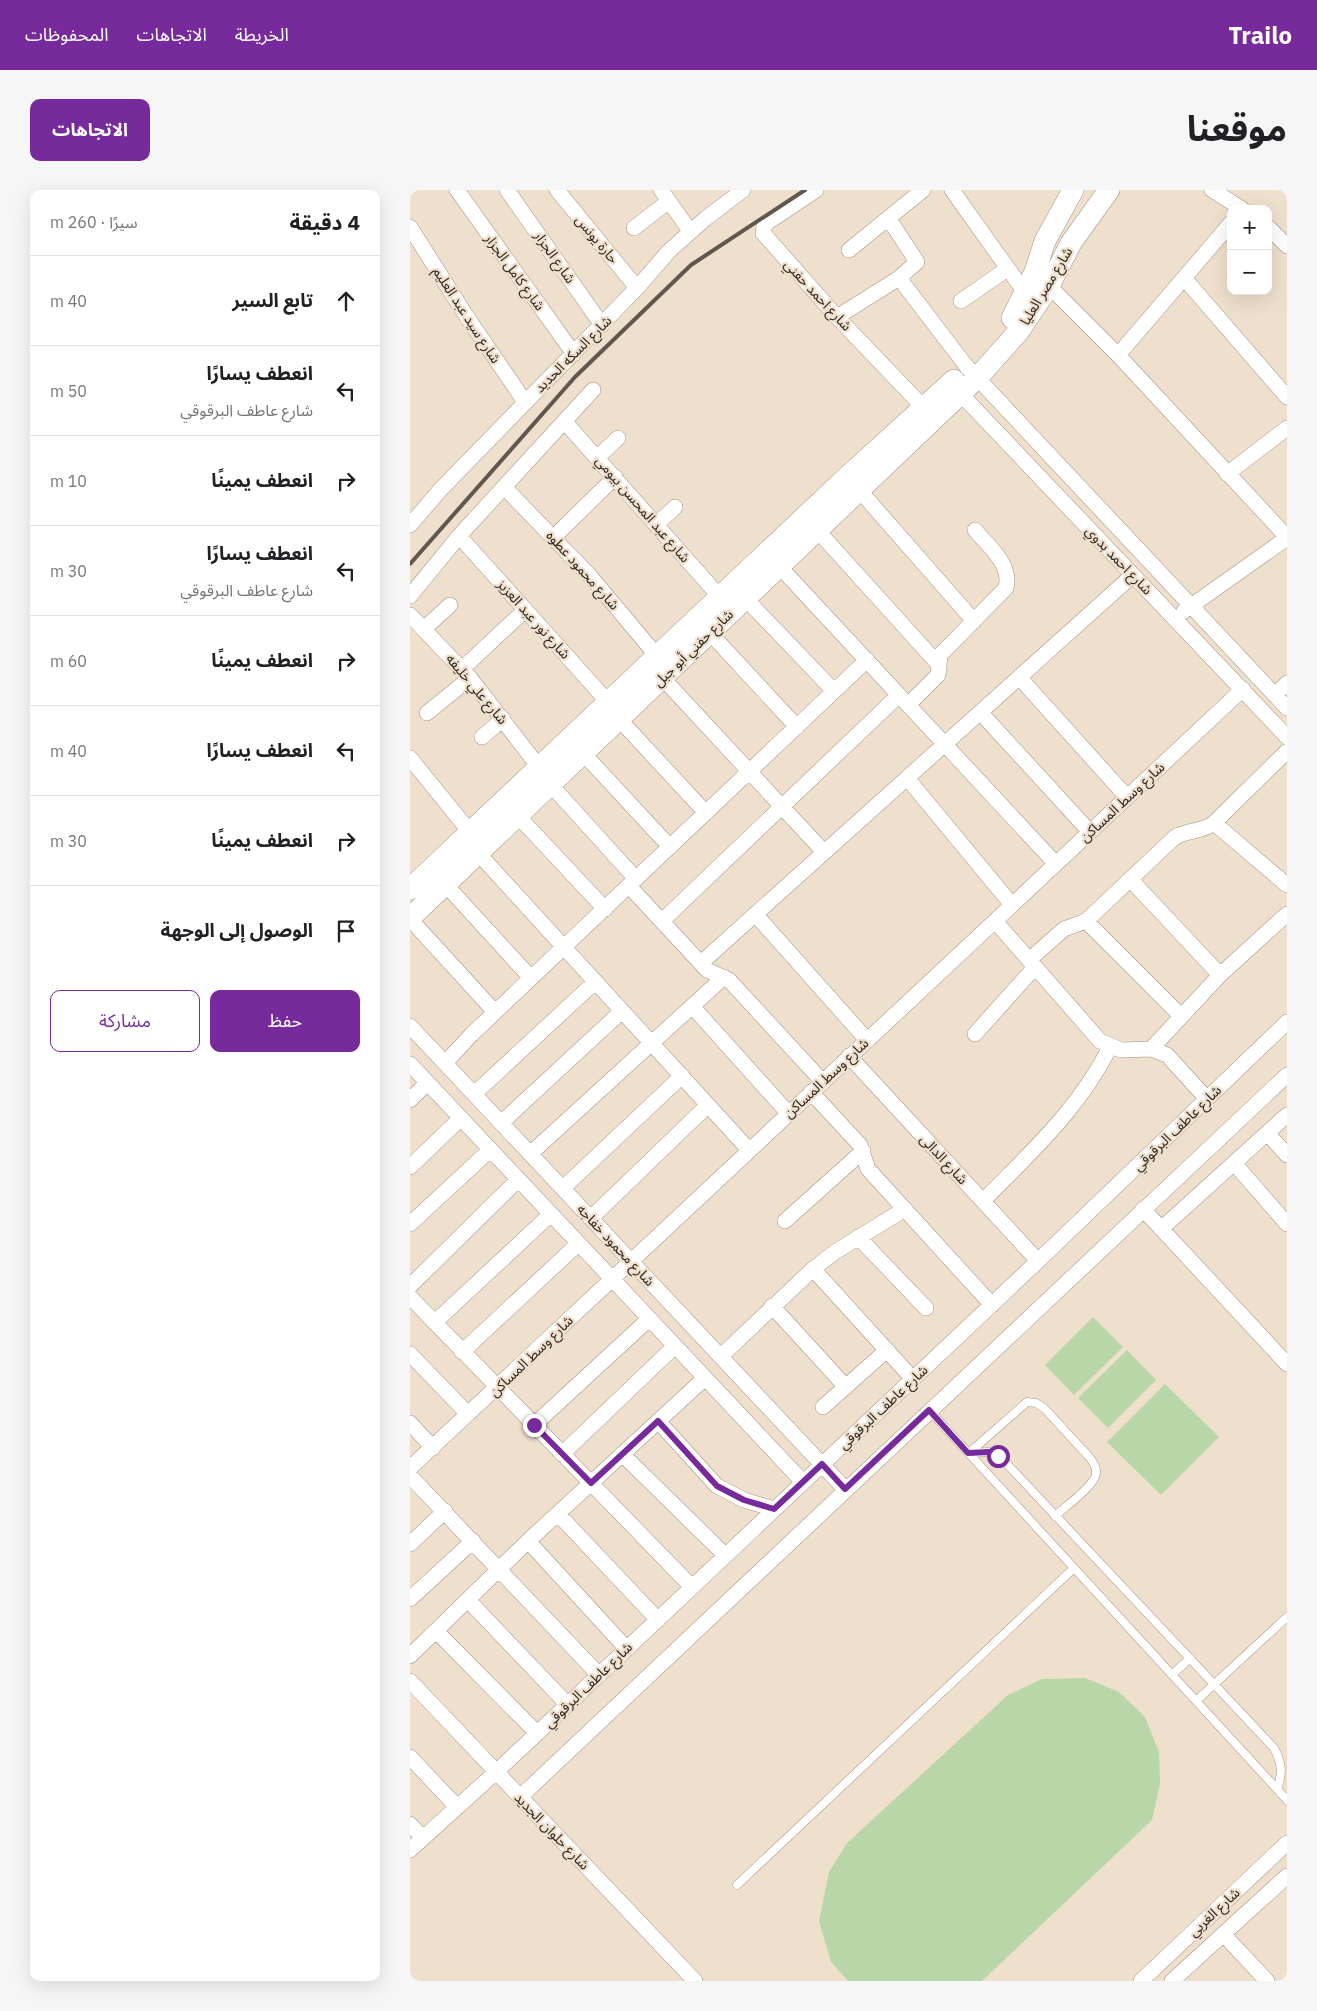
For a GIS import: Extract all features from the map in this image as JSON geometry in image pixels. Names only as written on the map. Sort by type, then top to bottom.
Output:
[{"type":"street","name":"شارع كامل الجزار","points":[[457,190],[574,354]]},
{"type":"street","name":"شارع الجزار","points":[[507,190],[602,325]]},
{"type":"street","name":"حارة يونس","points":[[557,190],[637,288]]},
{"type":"street","name":"شارع السكه الحديد","points":[[411,520],[602,325],[669,251],[743,190]]},
{"type":"street","name":"شارع احمد حفني","points":[[816,190],[768,222],[764,226],[763,233],[837,317],[923,407]]},
{"type":"street","points":[[849,250],[923,190]]},
{"type":"street","points":[[952,190],[1026,294]]},
{"type":"street","name":"شارع مصر العليا","points":[[972,373],[1011,342],[1042,279],[1045,241],[1073,190]]},
{"type":"street","name":"شارع مصر العليا","points":[[972,373],[1018,310],[1026,294],[1042,279],[1071,243],[1109,190]]},
{"type":"street","points":[[1220,192],[1237,205]]},
{"type":"street","points":[[634,228],[665,195],[690,232]]},
{"type":"street","points":[[837,317],[899,278],[918,260],[889,219]]},
{"type":"street","name":"شارع سيد عبد العليم","points":[[410,227],[465,314],[525,402]]},
{"type":"street","points":[[1118,355],[1227,228]]},
{"type":"street","points":[[1272,232],[1287,246]]},
{"type":"street","points":[[961,301],[1007,269]]},
{"type":"street","name":"شارع احمد بدوي","points":[[899,278],[972,373],[1287,708]]},
{"type":"street","points":[[1184,278],[1287,397]]},
{"type":"street","points":[[1042,279],[1118,355],[1287,538],[1174,618]]},
{"type":"street","name":"شارع حفني أبو جبل","points":[[410,919],[517,815],[544,776],[613,710],[720,597],[853,484],[972,373]]},
{"type":"street","name":"شارع احمد بدوي","points":[[955,388],[1287,737]]},
{"type":"street","name":"شارع حفني أبو جبل","points":[[656,666],[710,633],[817,530],[853,484],[923,407],[955,388]]},
{"type":"street","points":[[410,596],[460,536],[593,390]]},
{"type":"street","name":"شارع عبد المحسن بيومي","points":[[565,422],[720,597]]},
{"type":"street","points":[[1227,474],[1287,428]]},
{"type":"street","points":[[598,458],[618,438]]},
{"type":"street","points":[[554,537],[615,477]]},
{"type":"street","points":[[853,484],[974,621]]},
{"type":"street","name":"شارع محمود عطوه","points":[[504,487],[554,537],[656,666],[824,852]]},
{"type":"street","points":[[657,524],[675,507]]},
{"type":"street","points":[[817,530],[939,665]]},
{"type":"street","points":[[662,921],[782,806],[904,700],[935,680],[938,675],[940,655],[1006,588],[1007,570],[975,530]]},
{"type":"street","name":"شارع نور عبد العزيز","points":[[460,536],[613,710],[706,812]]},
{"type":"street","points":[[779,566],[1056,864]]},
{"type":"street","points":[[701,963],[1133,575]]},
{"type":"street","points":[[745,598],[834,691]]},
{"type":"street","points":[[424,628],[450,605]]},
{"type":"street","points":[[427,713],[525,610]]},
{"type":"street","name":"شارع علي خليفه","points":[[410,614],[466,673],[503,719],[544,776],[633,882],[662,921],[713,974],[729,980],[822,1081]]},
{"type":"street","points":[[710,633],[798,727]]},
{"type":"street","points":[[445,1063],[495,1012],[867,660]]},
{"type":"street","points":[[1019,677],[1127,798]]},
{"type":"street","points":[[1275,695],[1287,683]]},
{"type":"street","name":"شارع وسط المساكن","points":[[410,1468],[498,1387],[630,1260],[1243,690]]},
{"type":"street","name":"شارع حفني أبو جبل","points":[[410,889],[470,832],[544,776],[583,752],[613,710]]},
{"type":"street","points":[[980,712],[1090,832]]},
{"type":"street","points":[[482,737],[503,719]]},
{"type":"street","points":[[975,1034],[1032,964],[1064,929],[1086,921],[1175,837],[1188,831],[1202,830],[1214,823],[1287,751]]},
{"type":"street","points":[[583,752],[670,847]]},
{"type":"street","points":[[410,758],[470,832]]},
{"type":"street","points":[[907,778],[1012,905]]},
{"type":"street","points":[[517,815],[605,908]]},
{"type":"street","points":[[1214,823],[1275,877],[1287,885]]},
{"type":"street","points":[[478,853],[749,1150]]},
{"type":"street","points":[[1130,879],[1220,976]]},
{"type":"street","points":[[445,884],[531,978]]},
{"type":"street","points":[[755,914],[867,1040]]},
{"type":"street","points":[[1151,1049],[1220,976],[1287,914]]},
{"type":"street","points":[[410,919],[495,1012]]},
{"type":"street","points":[[995,921],[1092,1033],[1110,1047],[1133,1051],[1151,1049],[1167,1055],[1207,1099]]},
{"type":"street","points":[[1086,921],[1181,1016]]},
{"type":"street","points":[[530,1154],[724,977]]},
{"type":"street","points":[[474,1094],[595,982]]},
{"type":"street","points":[[692,1006],[788,1113]]},
{"type":"street","points":[[501,1123],[622,1011]]},
{"type":"street","name":"شارع عاطف البرقوقي","points":[[410,1850],[496,1772],[992,1305],[1287,1022]]},
{"type":"street","name":"شارع محمود خفاجه","points":[[410,1026],[845,1489]]},
{"type":"street","points":[[983,1201],[1064,1118],[1092,1080],[1110,1047]]},
{"type":"street","name":"شارع الدالى","points":[[849,1056],[1038,1261]]},
{"type":"street","name":"شارع محمود خفاجه","points":[[410,1064],[803,1482]]},
{"type":"street","points":[[520,1797],[1142,1209],[1287,1075]]},
{"type":"street","points":[[563,1188],[682,1076]]},
{"type":"street","points":[[410,1100],[427,1083]]},
{"type":"street","points":[[811,1092],[863,1151],[868,1169],[992,1305]]},
{"type":"street","points":[[591,1218],[708,1106]]},
{"type":"street","points":[[1161,1229],[1287,1115]]},
{"type":"street","points":[[410,1167],[460,1119]]},
{"type":"street","points":[[1267,1133],[1287,1155]]},
{"type":"street","points":[[410,1224],[490,1150]]},
{"type":"street","points":[[785,1221],[863,1151]]},
{"type":"street","points":[[1234,1163],[1287,1224]]},
{"type":"street","points":[[410,1286],[518,1180]]},
{"type":"street","points":[[721,1356],[812,1268],[858,1237],[905,1209]]},
{"type":"street","points":[[1142,1209],[1287,1364]]},
{"type":"street","points":[[435,1322],[551,1214]]},
{"type":"street","points":[[858,1237],[926,1308]]},
{"type":"street","points":[[462,1352],[578,1244]]},
{"type":"street","points":[[812,1268],[913,1379]]},
{"type":"street","points":[[410,1297],[692,1587]]},
{"type":"street","points":[[772,1306],[846,1387]]},
{"type":"street","points":[[534,1425],[649,1318]]},
{"type":"street","points":[[562,1454],[675,1346]]},
{"type":"street","points":[[823,1407],[886,1350]]},
{"type":"street","points":[[410,1354],[468,1414]]},
{"type":"street","points":[[410,1656],[528,1541],[705,1378]]},
{"type":"street","points":[[658,1421],[717,1486],[744,1500],[774,1509]]},
{"type":"street","points":[[410,1423],[432,1448]]},
{"type":"street","points":[[622,1454],[726,1555]]},
{"type":"street","points":[[410,1476],[599,1675]]},
{"type":"street","points":[[410,1544],[445,1511]]},
{"type":"street","points":[[558,1514],[658,1620]]},
{"type":"street","points":[[410,1599],[473,1541]]},
{"type":"street","points":[[528,1541],[626,1648]]},
{"type":"street","points":[[468,1600],[568,1704]]},
{"type":"street","points":[[436,1631],[537,1733]]},
{"type":"street","name":"شارع حلوان الجديد","points":[[410,1681],[695,1981]]},
{"type":"street","points":[[410,1757],[457,1807]]},
{"type":"street","points":[[410,1824],[424,1838]]},
{"type":"street","name":"شارع الغربي","points":[[1141,1981],[1287,1843]]},
{"type":"street","name":"شارع الغربي","points":[[1172,1981],[1287,1876]]},
{"type":"street","points":[[1224,1935],[1267,1981]]},
{"type":"lane","points":[[968,1453],[1027,1402],[1036,1402],[1044,1408],[1091,1459],[1096,1467],[1095,1477],[1055,1516]]},
{"type":"lane","points":[[929,1410],[1287,1800]]},
{"type":"lane","points":[[968,1453],[989,1452],[998,1456],[1274,1748],[1280,1761],[1282,1775],[1277,1789]]},
{"type":"lane","points":[[737,1884],[1074,1568]]},
{"type":"lane","points":[[1196,1701],[1287,1617]]},
{"type":"lane","points":[[1172,1675],[1190,1658]]},
{"type":"green space","points":[[1093,1317],[1123,1347],[1074,1395],[1045,1365]]},
{"type":"green space","points":[[1127,1350],[1156,1380],[1108,1428],[1078,1398]]},
{"type":"green space","points":[[1165,1384],[1219,1437],[1161,1495],[1107,1442]]},
{"type":"green space","points":[[1085,1678],[1119,1692],[1145,1717],[1159,1752],[1160,1784],[1152,1820],[982,1981],[848,1981],[831,1962],[819,1921],[829,1872],[847,1843],[1008,1695],[1042,1679]]},
{"type":"railway","points":[[410,564],[575,377],[691,265],[805,190]]},
{"type":"route","points":[[534,1425],[591,1483],[658,1421],[717,1486],[744,1500],[774,1509],[822,1464],[845,1489],[929,1410],[968,1453],[978,1451],[989,1452],[998,1456]]}]
